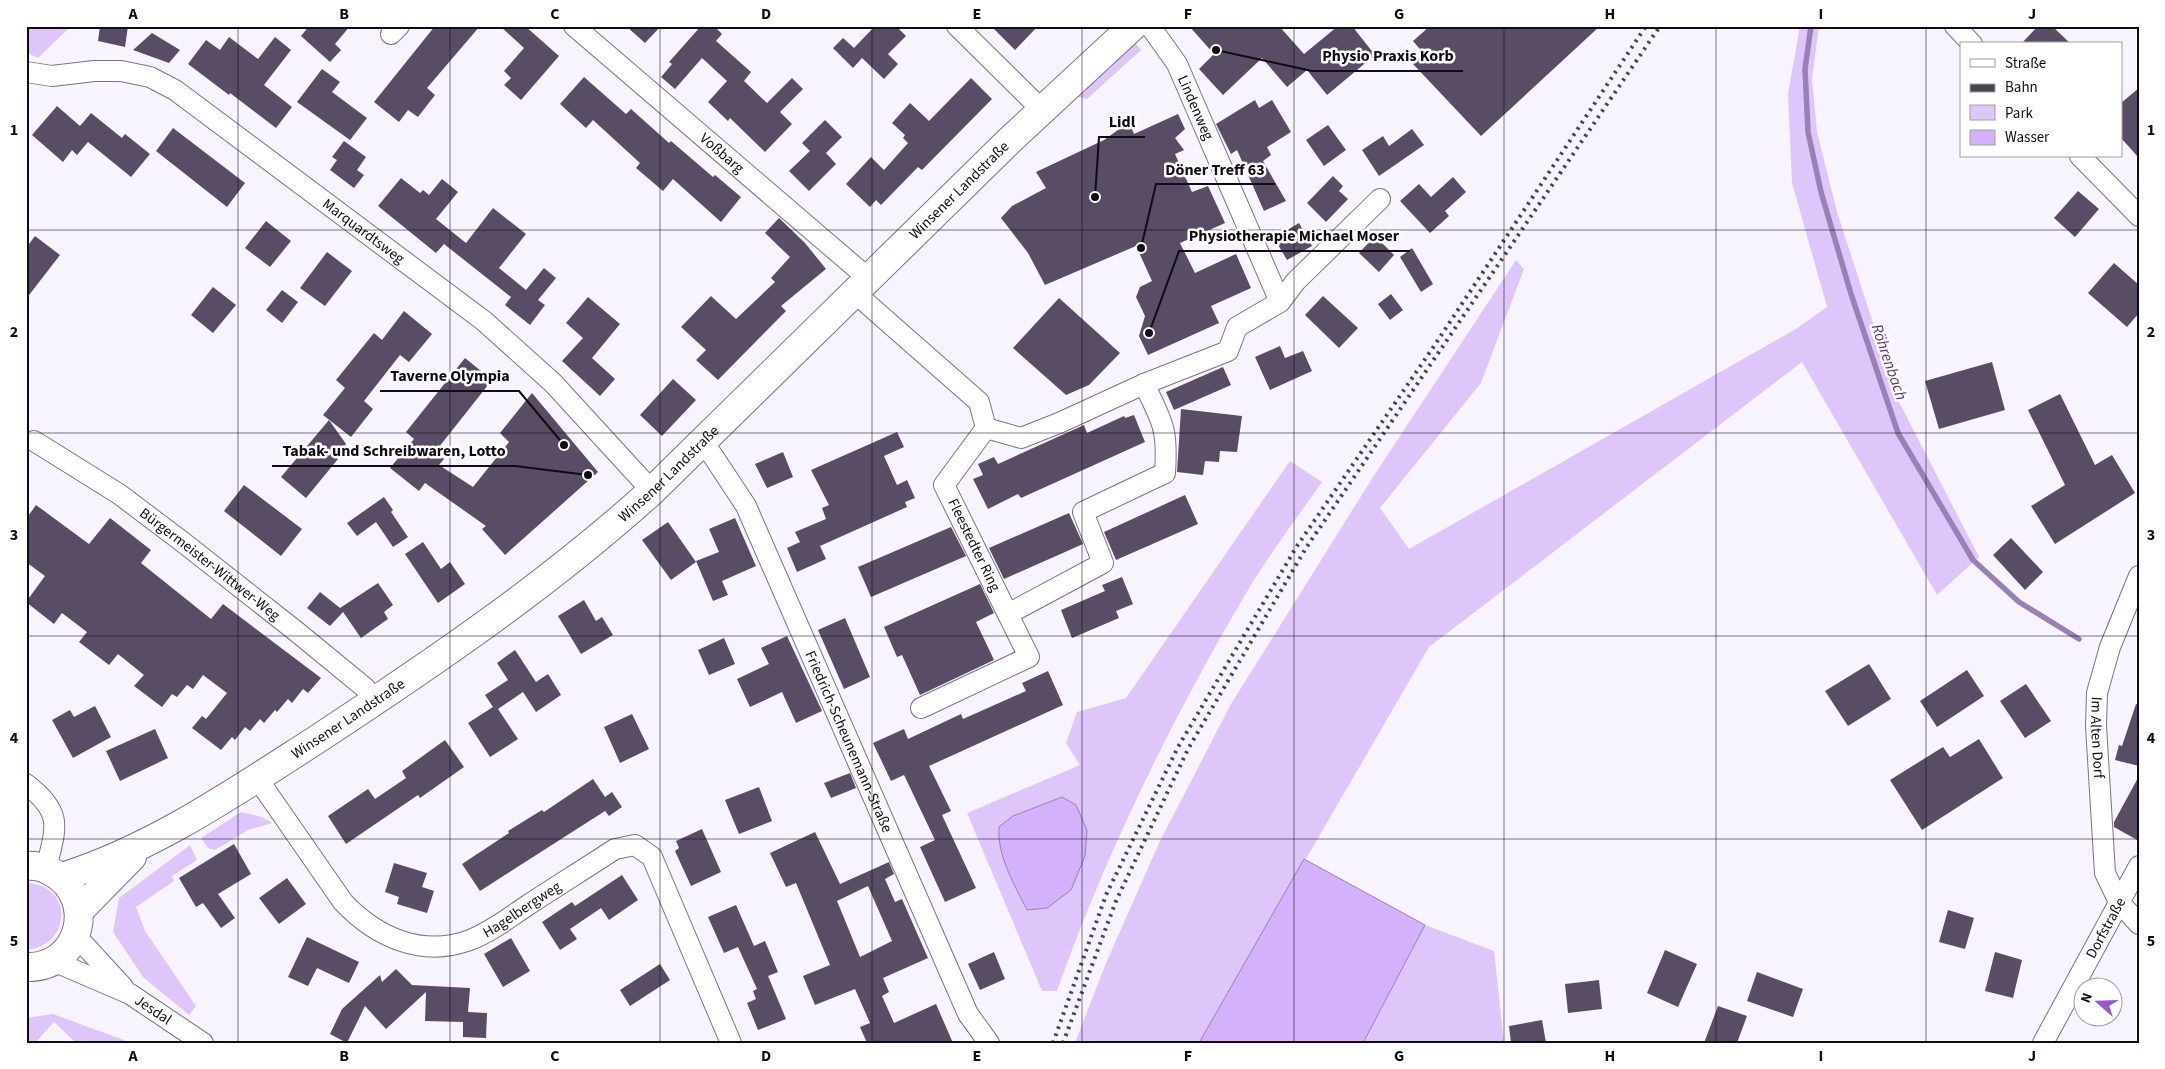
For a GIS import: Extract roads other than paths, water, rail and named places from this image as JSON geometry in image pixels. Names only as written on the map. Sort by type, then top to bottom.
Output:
[{"type":"street","name":"Voßbarg","points":[[574,26],[862,286]]},
{"type":"street","points":[[957,26],[1042,110]]},
{"type":"street","points":[[1955,26],[1970,42]]},
{"type":"street","name":"Winsener Landstraße","points":[[45,871],[92,868],[144,846],[257,778],[376,700],[533,590],[611,528],[652,491],[1042,110],[1136,27]]},
{"type":"street","name":"Lindenweg","points":[[1136,27],[1177,64],[1280,302]]},
{"type":"street","name":"Marquardtsweg","points":[[26,72],[52,76],[94,71],[121,71],[150,77],[175,90],[484,321],[553,383],[652,491]]},
{"type":"street","points":[[2082,158],[2139,216]]},
{"type":"street","points":[[862,286],[979,402],[986,428],[1021,438],[1144,384],[1228,351],[1237,327],[1280,302],[1296,281],[1380,199]]},
{"type":"street","points":[[1008,614],[1102,563],[1083,512],[1165,473],[1167,442],[1164,424],[1144,384]]},
{"type":"street","name":"Fleestedter Ring","points":[[921,708],[1029,657],[944,485],[986,428]]},
{"type":"street","name":"Bürgermeister-Wittwer-Weg","points":[[34,441],[119,494],[184,543],[305,638],[364,687],[376,700]]},
{"type":"street","name":"Friedrich-Scheunemann-Straße","points":[[702,443],[713,456],[746,506],[968,1014],[989,1043]]},
{"type":"street","name":"Im Alten Dorf","points":[[2139,576],[2110,647],[2098,693],[2096,726],[2105,873],[2119,902],[2139,924]]},
{"type":"street","name":"Hagelbergweg","points":[[257,778],[343,902],[370,928],[414,944],[445,946],[476,937],[615,849],[635,845],[652,857],[732,1043]]},
{"type":"street","points":[[26,784],[50,806],[56,823],[45,871],[70,887],[78,924]]},
{"type":"street","name":"Winsener Landstraße","points":[[53,961],[66,951],[78,924],[144,846]]},
{"type":"street","name":"Dorfstraße","points":[[2043,1043],[2139,866]]},
{"type":"street","name":"Jesdal","points":[[78,924],[130,994]]},
{"type":"street","points":[[26,967],[41,966],[53,961]]},
{"type":"street","name":"Jesdal","points":[[53,961],[130,994],[203,1043]]},
{"type":"water","points":[[1062,797],[1076,805],[1087,830],[1085,856],[1071,890],[1047,908],[1027,910],[1004,859],[999,838],[999,827],[1013,816]]},
{"type":"water","points":[[1304,859],[1425,925],[1363,1043],[1199,1043]]},
{"type":"waterway","name":"Röhrenbach","points":[[1811,26],[1805,69],[1808,132],[1821,192],[1851,294],[1898,433],[1973,560],[2019,602],[2079,639]]},
{"type":"railway","points":[[1053,1043],[1106,895],[1178,747],[1297,546],[1432,349],[1646,26]]},
{"type":"railway","points":[[1063,1043],[1116,901],[1188,749],[1306,548],[1660,26]]},
{"type":"place","name":"Physio Praxis Korb","points":[[1216,50]]},
{"type":"place","name":"Lidl","points":[[1095,197]]},
{"type":"place","name":"Döner Treff 63","points":[[1141,248]]},
{"type":"place","name":"Physiotherapie Michael Moser","points":[[1149,333]]},
{"type":"place","name":"Taverne Olympia","points":[[564,445]]},
{"type":"place","name":"Tabak- und Schreibwaren, Lotto","points":[[588,475]]}]
